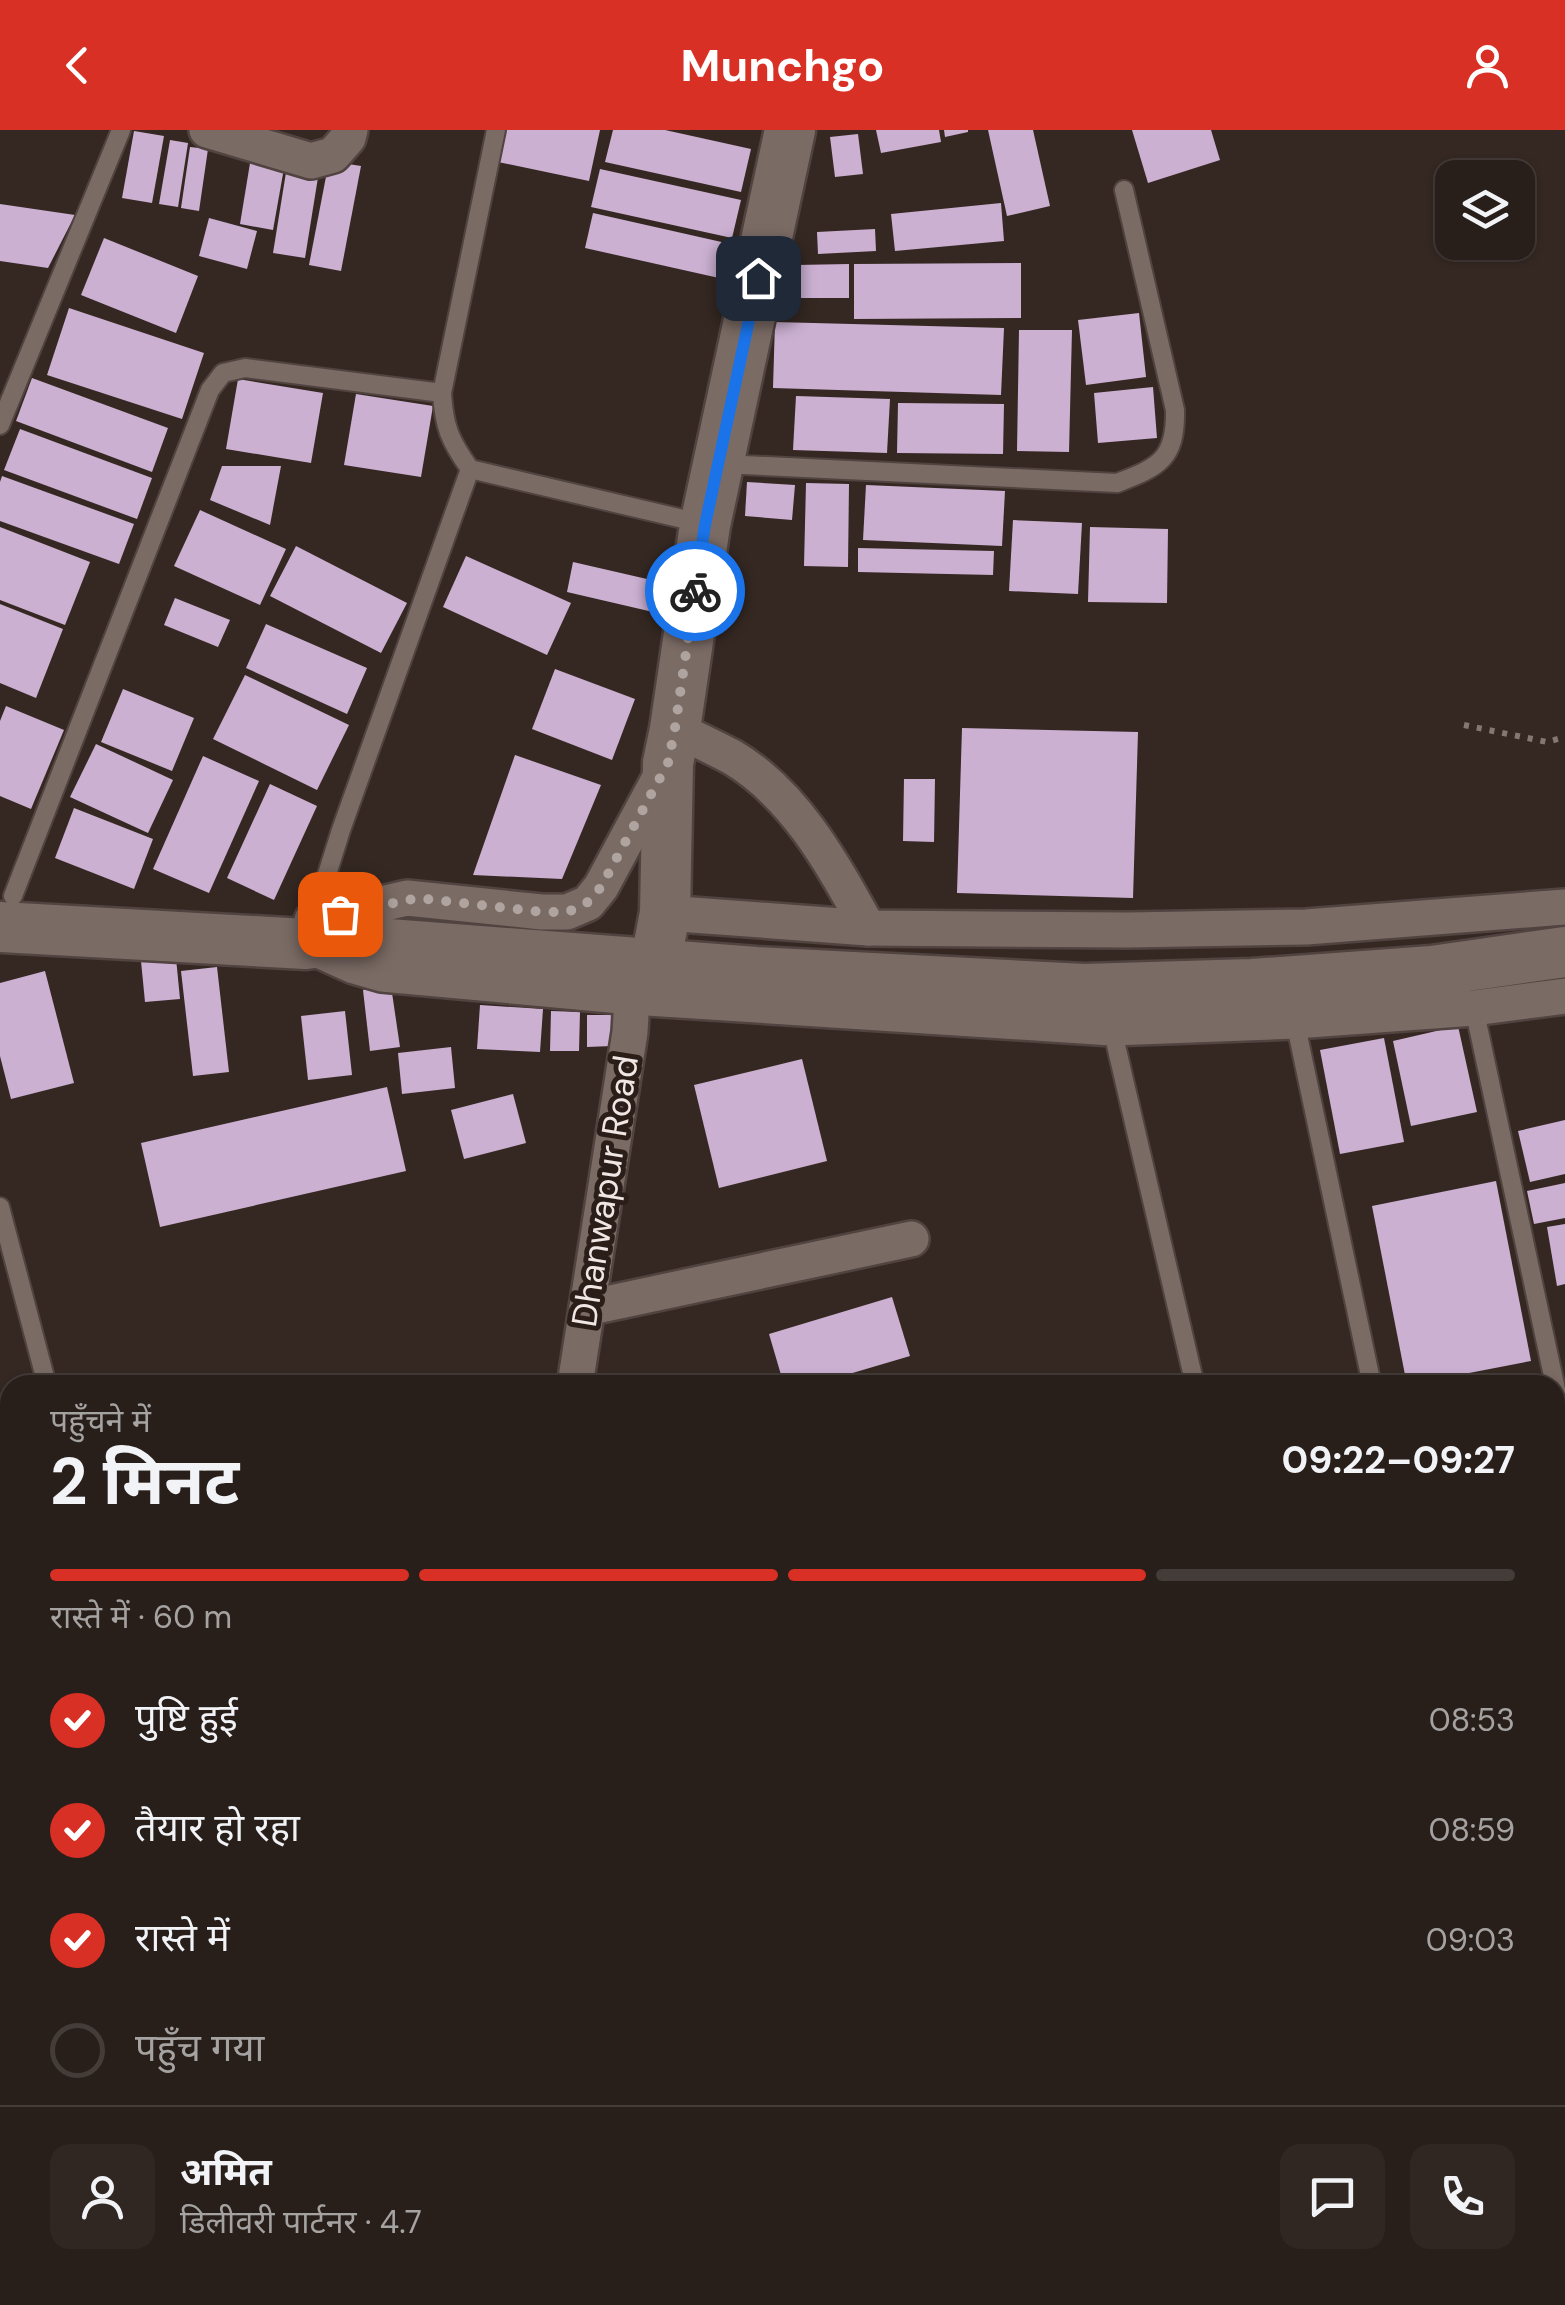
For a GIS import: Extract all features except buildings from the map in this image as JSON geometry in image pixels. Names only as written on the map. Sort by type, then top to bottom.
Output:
[{"type":"street","points":[[208,130],[311,161],[333,155],[350,130]]},
{"type":"street","points":[[643,981],[665,913],[671,746],[705,525],[790,130]]},
{"type":"street","points":[[319,935],[418,898],[542,912],[568,912],[588,902],[601,887],[671,746]]},
{"type":"street","points":[[671,746],[735,759],[784,799],[838,874],[868,928]]},
{"type":"street","points":[[4,906],[319,935],[643,981],[1112,1028],[1295,1021],[1474,1008],[1565,996]]},
{"type":"street","points":[[665,913],[868,928],[1128,930],[1306,927],[1565,907]]},
{"type":"street","points":[[643,981],[756,972],[1084,990],[1252,984],[1414,972],[1565,952]]},
{"type":"street","name":"Dhanwapur Road","points":[[570,1375],[587,1308],[630,1032],[643,981]]},
{"type":"street","points":[[587,1308],[911,1239]]},
{"type":"lane","points":[[0,425],[121,130]]},
{"type":"lane","points":[[496,130],[442,393],[444,423],[452,445],[470,468],[705,525]]},
{"type":"lane","points":[[718,464],[1116,482],[1150,470],[1171,449],[1174,410],[1124,190]]},
{"type":"lane","points":[[4,906],[210,390],[223,372],[245,368],[442,393]]},
{"type":"lane","points":[[319,935],[341,830],[470,468]]},
{"type":"lane","points":[[1474,1008],[1553,1375]]},
{"type":"lane","points":[[1295,1021],[1370,1375]]},
{"type":"lane","points":[[1112,1028],[1193,1375]]},
{"type":"lane","points":[[0,1208],[44,1375]]},
{"type":"path","points":[[1464,724],[1548,742],[1565,737]]},
{"type":"way so far","points":[[340,914],[407,898],[542,912],[568,912],[588,902],[601,887],[668,763],[695,591]]},
{"type":"route","points":[[695,591],[705,525],[758,278]]}]
